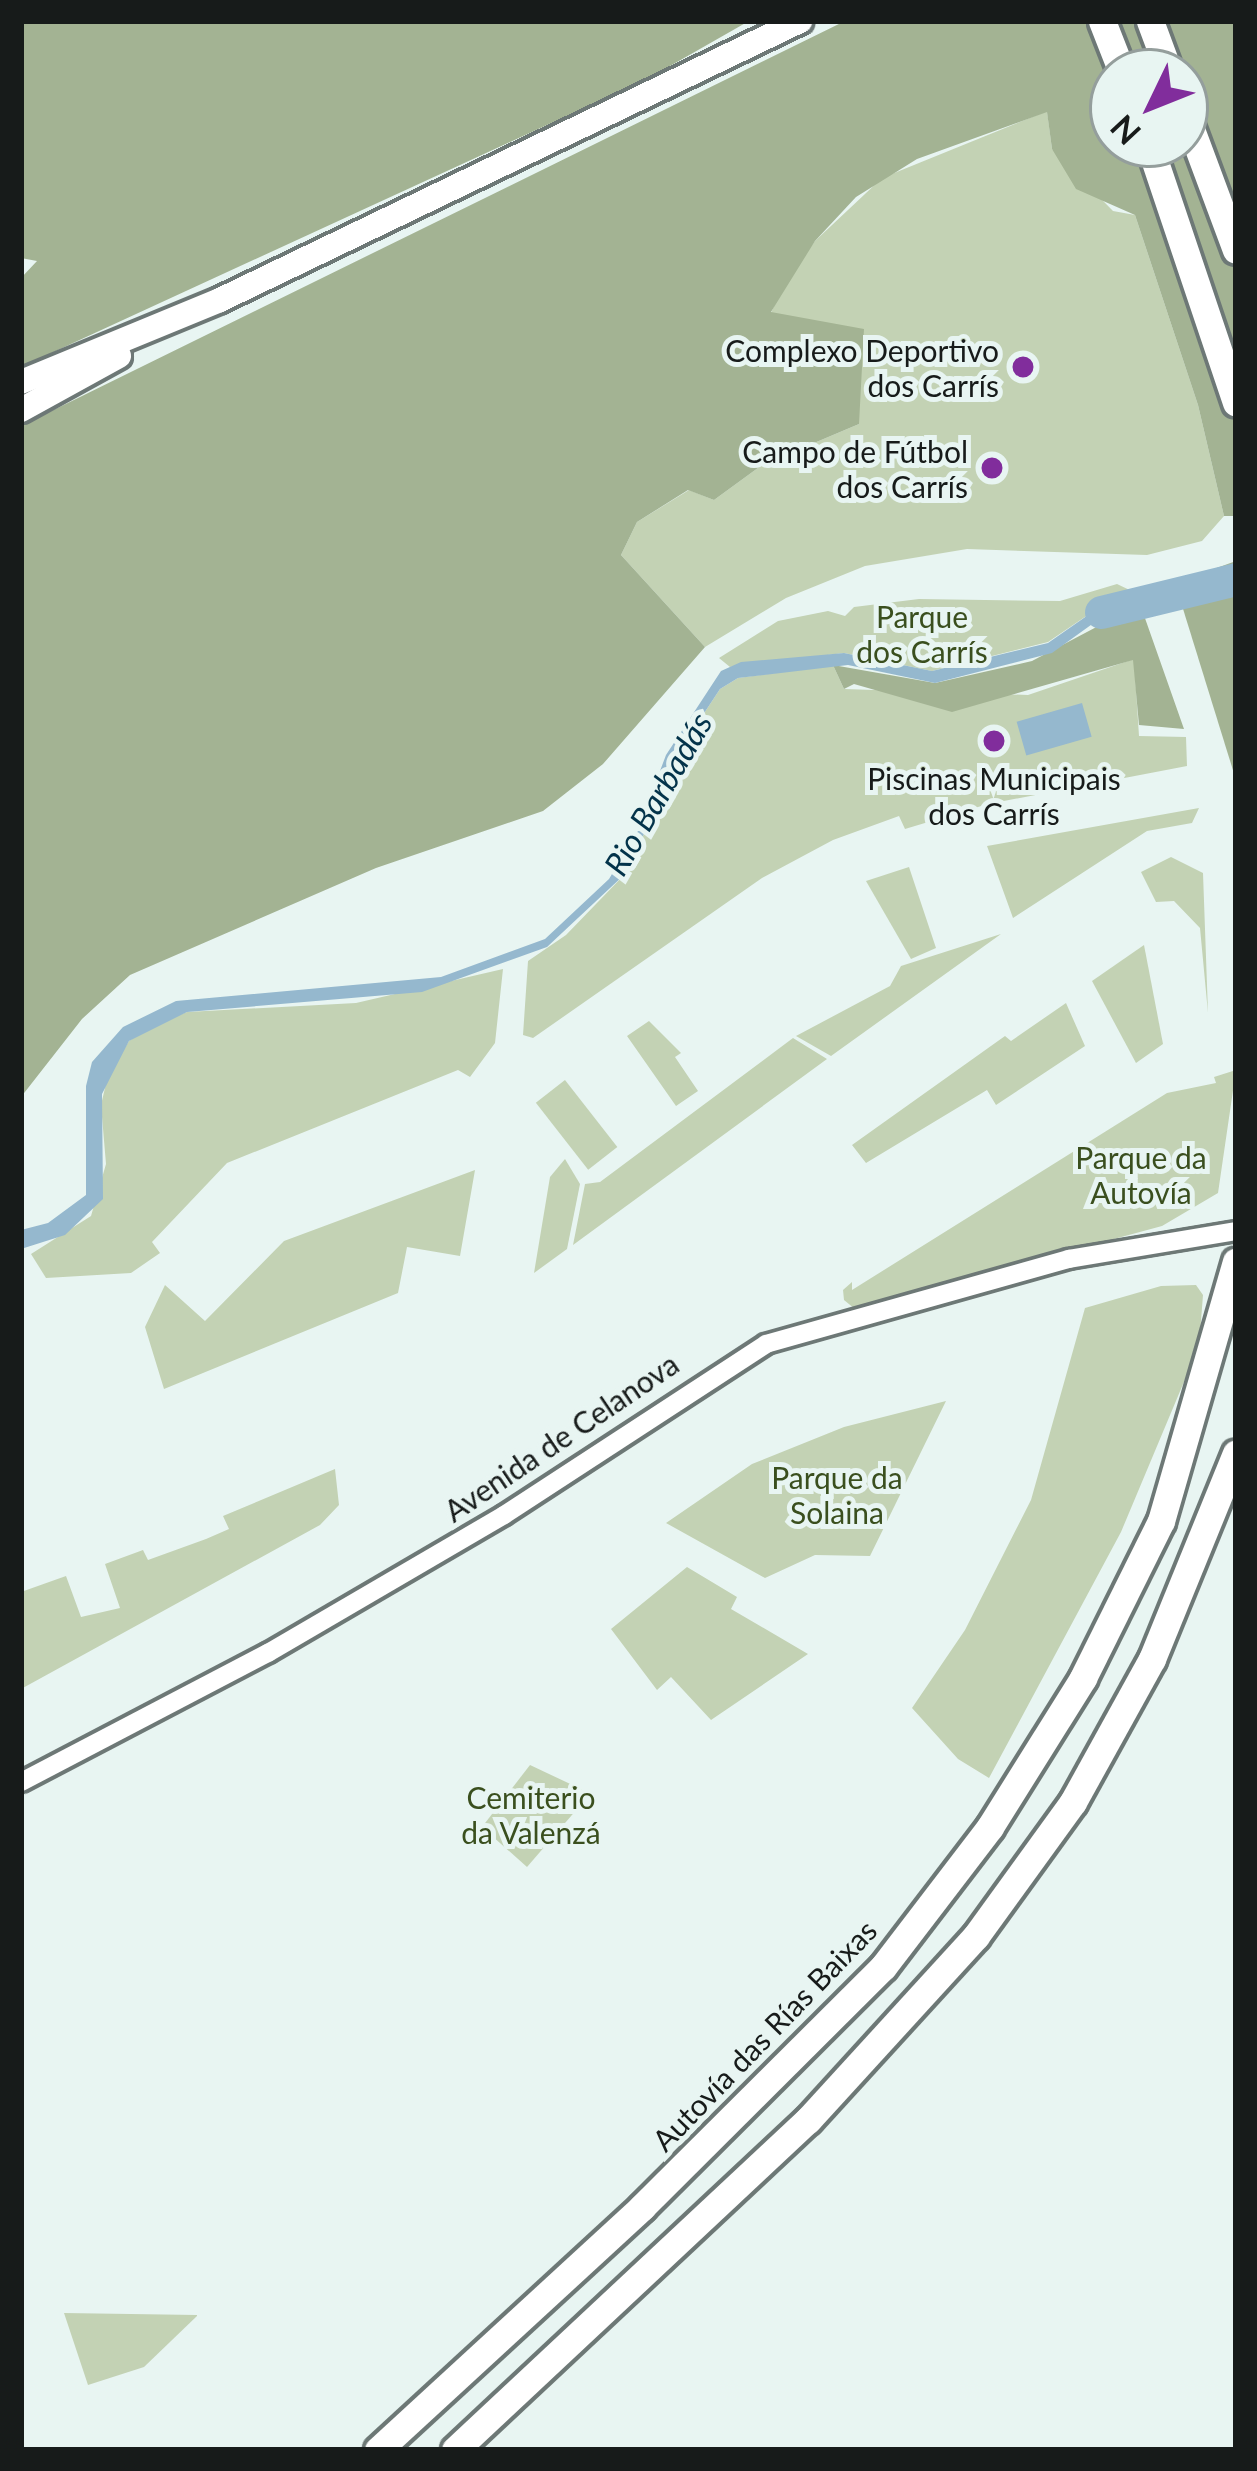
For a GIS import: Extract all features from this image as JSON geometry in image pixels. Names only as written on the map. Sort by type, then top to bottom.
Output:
[{"type":"highway","points":[[1157,168],[1236,403]]},
{"type":"highway","points":[[1205,168],[1236,250]]},
{"type":"highway","name":"Autovía das Rías Baixas","points":[[378,2450],[642,2206],[883,1967],[990,1826],[1083,1678],[1161,1521],[1217,1346],[1236,1262]]},
{"type":"highway","points":[[455,2450],[808,2120],[976,1936],[1073,1802],[1152,1659],[1236,1453]]},
{"type":"main road","points":[[21,382],[220,300],[800,21]]},
{"type":"main road","points":[[21,410],[220,300]]},
{"type":"main road","points":[[21,391],[127,340]]},
{"type":"street","name":"Avenida de Celanova","points":[[21,1782],[368,1595],[766,1345],[1070,1258],[1236,1231]]},
{"type":"green space","points":[[21,21],[749,21],[649,78],[21,367],[21,278],[37,261],[21,258]]},
{"type":"green space","points":[[845,21],[1236,21],[1236,516],[1224,516],[1198,405],[1135,215],[1076,189],[1052,149],[1047,112],[917,159],[856,197],[815,241],[771,312],[864,329],[859,424],[762,465],[714,500],[688,490],[637,522],[621,555],[705,647],[603,764],[543,811],[376,868],[130,975],[82,1019],[21,1097],[21,426]]},
{"type":"green space","name":"Complexo Deportivo dos Carrís","points":[[1047,111],[1052,149],[1113,211],[1135,215],[1198,405],[1224,516],[1202,541],[1147,555],[967,549],[865,566],[786,598],[705,647],[621,555],[637,522],[689,490],[714,500],[762,465],[859,424],[771,313],[784,283],[815,241],[882,178]]},
{"type":"green space","points":[[1236,561],[1236,780],[1175,583]]},
{"type":"green space","name":"Parque dos Carrís","points":[[1117,584],[1138,594],[1101,606],[1048,642],[932,671],[844,653],[730,667],[719,658],[778,621],[828,611],[845,616],[854,607],[919,599],[1060,601]]},
{"type":"green space","points":[[1140,604],[1184,729],[1139,725],[1133,660],[952,712],[854,684],[844,689],[833,665],[935,683],[1032,661]]},
{"type":"green space","points":[[1134,659],[1139,736],[1186,737],[1187,766],[988,804],[905,829],[899,816],[833,840],[762,878],[533,1038],[523,1035],[528,961],[566,935],[625,874],[693,730],[720,689],[738,678],[833,665],[844,689],[1028,695]]},
{"type":"green space","points":[[1199,808],[1192,823],[1147,831],[1013,918],[987,846]]},
{"type":"green space","points":[[1171,857],[1203,873],[1208,1013],[1200,928],[1174,901],[1156,902],[1141,872]]},
{"type":"green space","points":[[909,867],[936,948],[911,959],[866,881]]},
{"type":"green space","points":[[1001,934],[831,1056],[796,1036],[890,986],[901,966]]},
{"type":"green space","points":[[1144,945],[1163,1044],[1136,1063],[1092,981]]},
{"type":"green space","points":[[503,969],[495,1043],[470,1077],[458,1070],[227,1163],[152,1242],[160,1253],[131,1273],[46,1278],[31,1254],[91,1216],[106,1164],[101,1105],[108,1075],[129,1041],[150,1026],[187,1012],[356,1003]]},
{"type":"green space","points":[[1066,1003],[1085,1046],[996,1105],[987,1090],[866,1163],[852,1145],[1005,1036],[1011,1041]]},
{"type":"green space","points":[[649,1021],[681,1053],[675,1057],[698,1091],[676,1106],[627,1036]]},
{"type":"green space","points":[[793,1038],[827,1059],[573,1245],[585,1184],[600,1182]]},
{"type":"green space","name":"Parque da Autovía","points":[[1236,1070],[1218,1193],[1162,1226],[855,1309],[844,1300],[843,1290],[852,1282],[852,1290],[1167,1093],[1216,1083],[1214,1077]]},
{"type":"green space","points":[[565,1080],[617,1147],[588,1170],[536,1103]]},
{"type":"green space","points":[[565,1159],[580,1184],[567,1249],[534,1273],[550,1177]]},
{"type":"green space","points":[[475,1170],[460,1256],[407,1247],[398,1293],[164,1389],[145,1327],[165,1285],[205,1321],[284,1241]]},
{"type":"green space","points":[[1196,1285],[1203,1295],[1199,1346],[1121,1532],[989,1778],[958,1759],[912,1708],[965,1630],[1031,1500],[1085,1308],[1161,1286]]},
{"type":"green space","name":"Parque da Solaina","points":[[946,1401],[870,1556],[815,1555],[765,1578],[666,1523],[752,1464],[844,1427]]},
{"type":"green space","points":[[335,1469],[339,1505],[320,1525],[21,1689],[21,1592],[66,1576],[81,1617],[120,1608],[105,1564],[143,1550],[148,1560],[206,1539],[229,1529],[223,1516]]},
{"type":"green space","points":[[687,1567],[737,1597],[731,1609],[808,1654],[711,1720],[671,1677],[657,1690],[611,1629]]},
{"type":"green space","name":"Cemiterio da Valenzá","points":[[530,1765],[583,1790],[578,1808],[527,1867],[482,1827]]},
{"type":"green space","points":[[64,2313],[197,2316],[144,2367],[88,2385]]},
{"type":"water","points":[[1138,594],[1140,604],[1102,617],[1052,653],[935,683],[848,665],[738,678],[720,689],[693,730],[625,874],[547,947],[422,992],[187,1012],[129,1041],[102,1094],[103,1199],[65,1235],[21,1249],[21,1230],[48,1223],[86,1195],[86,1086],[92,1062],[123,1027],[176,1001],[441,977],[545,939],[609,879],[637,832],[666,755],[721,671],[741,662],[844,653],[932,671],[1048,643],[1101,606]]},
{"type":"water","points":[[1082,703],[1092,737],[1026,755],[1017,722]]},
{"type":"waterway","name":"Rio Barbadás","points":[[1101,612],[1236,579]]},
{"type":"place","name":"Complexo Deportivo dos Carrís","points":[[1023,367]]},
{"type":"place","name":"Campo de Fútbol dos Carrís","points":[[992,468]]},
{"type":"place","name":"Piscinas Municipais dos Carrís","points":[[994,741]]}]
